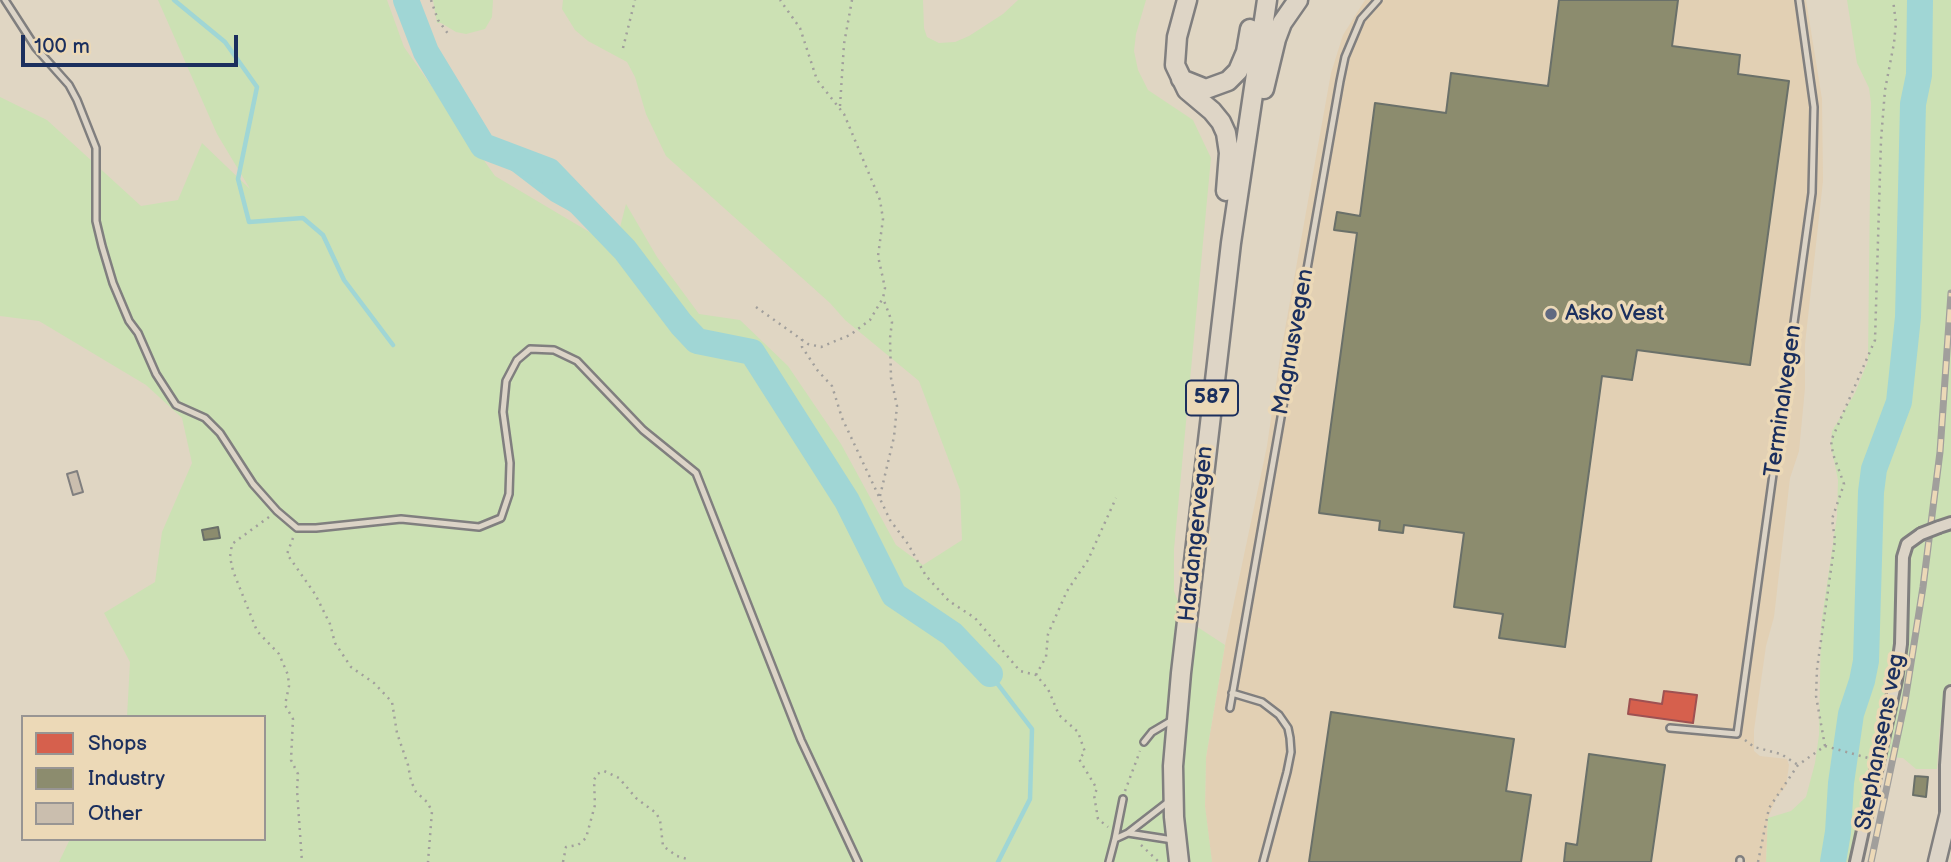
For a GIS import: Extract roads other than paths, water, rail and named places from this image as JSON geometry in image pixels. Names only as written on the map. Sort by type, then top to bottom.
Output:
[{"type":"main road","points":[[1187,0],[1174,53],[1175,65],[1181,79],[1206,89],[1228,81],[1238,71],[1246,52],[1256,0]]},
{"type":"main road","name":"Hardangervegen","points":[[1179,862],[1173,797],[1177,718],[1213,387],[1245,137],[1267,0]]},
{"type":"main road","name":"587","points":[[1224,302],[1243,240],[1270,60],[1282,23],[1298,0]]},
{"type":"main road","name":"587","points":[[1181,79],[1186,90],[1221,122],[1229,153],[1213,305],[1213,387]]},
{"type":"main road","points":[[1937,862],[1951,804]]},
{"type":"street","name":"Stephansens veg","points":[[1856,862],[1896,680],[1901,644],[1903,557],[1907,544],[1921,534],[1951,523]]},
{"type":"street","points":[[1946,825],[1946,765],[1951,692]]},
{"type":"lane","points":[[5,0],[36,48],[69,85],[77,100],[96,148],[96,221],[102,246],[124,308],[156,374],[176,405],[205,418],[220,433],[253,484],[277,511],[297,528],[401,519],[479,527],[501,518],[509,494],[510,463],[503,412],[506,381],[517,360],[530,349],[554,350],[577,361],[643,430],[696,473],[801,740],[858,862]]},
{"type":"lane","name":"Magnusvegen","points":[[1230,708],[1340,81],[1345,57],[1361,19],[1377,0]]},
{"type":"lane","name":"Terminalvegen","points":[[1670,728],[1737,734],[1812,193],[1814,107],[1798,0]]},
{"type":"lane","points":[[1232,693],[1262,702],[1279,715],[1290,738],[1291,752],[1287,772],[1263,862]]},
{"type":"lane","points":[[1144,742],[1160,726],[1177,718]]},
{"type":"lane","points":[[1115,839],[1128,833],[1173,797]]},
{"type":"lane","points":[[1109,862],[1123,799]]},
{"type":"lane","points":[[1128,833],[1176,840]]},
{"type":"water","points":[[483,146],[507,151],[526,159],[583,195],[606,214],[625,250],[551,201]]},
{"type":"waterway","points":[[174,0],[225,42],[257,87],[238,179],[249,222],[303,218],[323,235],[344,280],[393,345]]},
{"type":"waterway","points":[[406,0],[426,52],[483,146],[549,171],[625,250],[697,341],[752,352],[847,501],[894,595],[952,634],[990,674]]},
{"type":"waterway","points":[[1833,862],[1851,714],[1866,661],[1874,469],[1899,402],[1908,317],[1913,104],[1919,75],[1920,0]]},
{"type":"waterway","points":[[990,674],[1032,729],[1030,799],[998,862]]},
{"type":"railway","points":[[1871,862],[1905,701],[1923,587],[1940,452],[1951,293]]},
{"type":"place","name":"Asko Vest","points":[[1551,314]]}]
